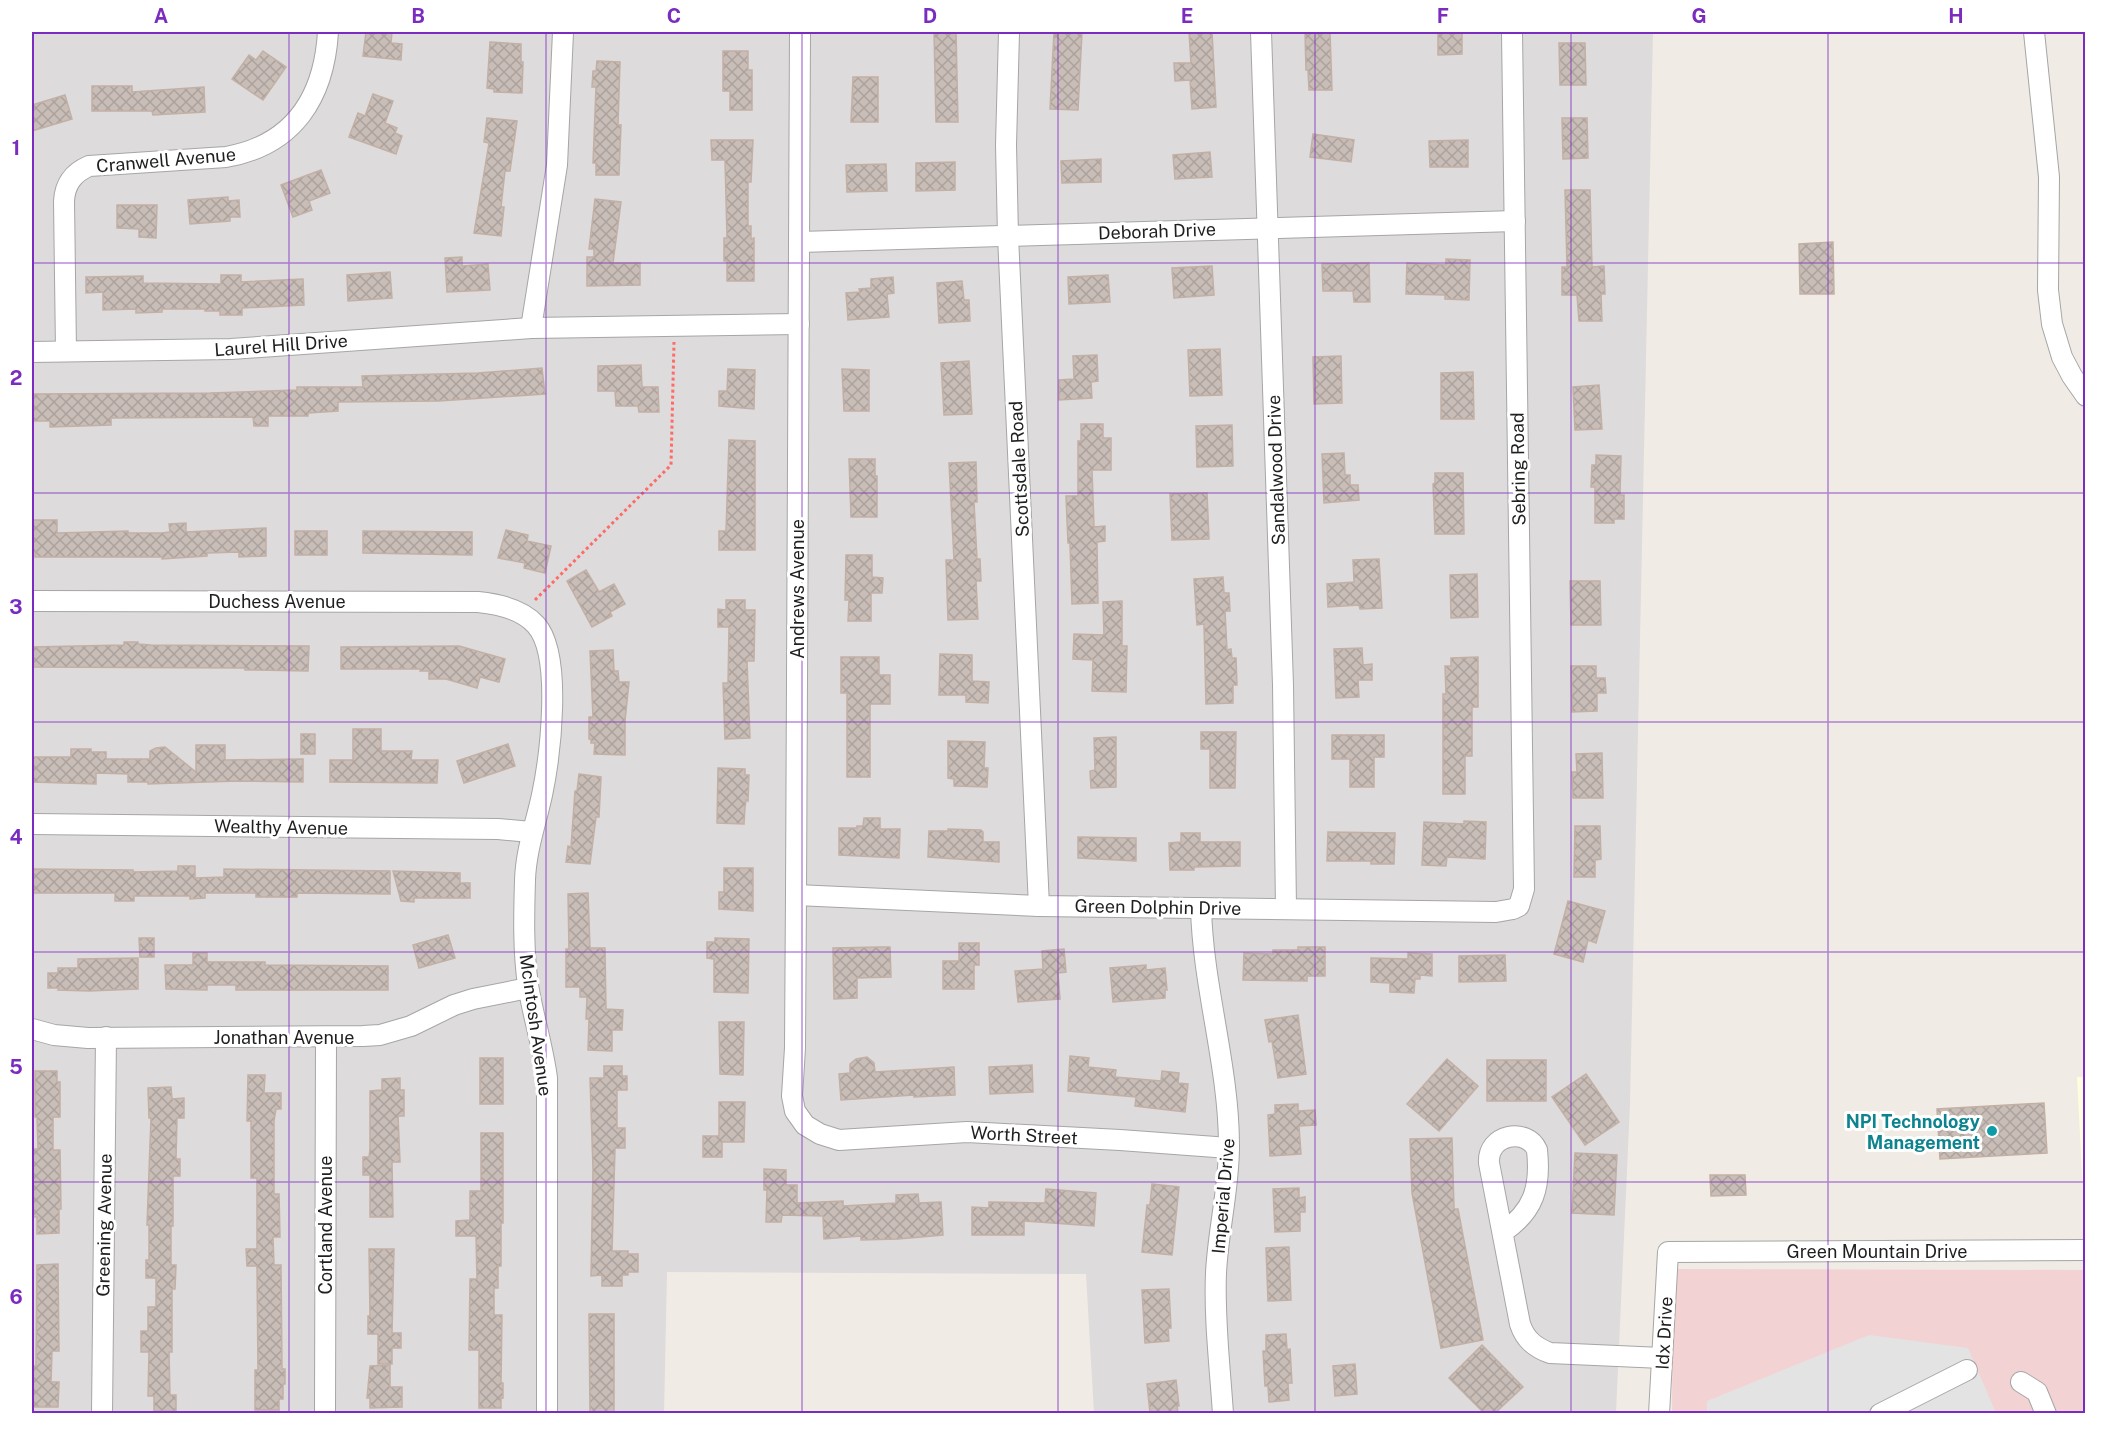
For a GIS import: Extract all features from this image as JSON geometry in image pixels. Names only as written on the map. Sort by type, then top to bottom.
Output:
[{"type":"street","name":"Cranwell Avenue","points":[[66,351],[64,201],[71,179],[76,173],[89,166],[226,158],[245,154],[271,142],[293,124],[310,102],[323,66],[328,32]]},
{"type":"street","points":[[531,328],[558,157],[563,32]]},
{"type":"street","name":"Andrews Avenue","points":[[800,32],[795,1048],[792,1096],[795,1112],[805,1125],[820,1134]]},
{"type":"street","name":"Scottsdale Road","points":[[1009,32],[1006,145],[1008,236],[1039,906]]},
{"type":"street","name":"Sandalwood Drive","points":[[1261,32],[1283,685],[1286,909]]},
{"type":"street","name":"Sebring Road","points":[[1512,32],[1524,889],[1519,906]]},
{"type":"street","points":[[2034,32],[2049,177],[2048,290],[2052,324],[2062,357],[2085,396]]},
{"type":"street","name":"Deborah Drive","points":[[800,242],[1515,221]]},
{"type":"street","name":"Laurel Hill Drive","points":[[32,352],[231,349],[531,328],[799,324]]},
{"type":"street","name":"Duchess Avenue","points":[[32,601],[461,601],[490,603],[521,614]]},
{"type":"street","name":"McIntosh Avenue","points":[[521,614],[537,625],[547,643],[550,659],[551,717],[548,763],[542,797],[531,832],[525,880],[524,944],[528,988],[542,1045],[547,1078],[547,1413]]},
{"type":"street","name":"Wealthy Avenue","points":[[32,824],[498,829],[531,832]]},
{"type":"street","name":"Green Dolphin Drive","points":[[796,895],[1039,906],[1496,912],[1519,906]]},
{"type":"street","name":"Imperial Drive","points":[[1201,908],[1202,946],[1227,1101],[1229,1148],[1216,1273],[1223,1413]]},
{"type":"street","name":"Jonathan Avenue","points":[[32,1029],[70,1037],[372,1036],[398,1031],[454,1005],[473,999],[528,988]]},
{"type":"street","name":"Greening Avenue","points":[[102,1413],[106,1037]]},
{"type":"street","name":"Cortland Avenue","points":[[325,1413],[326,1037]]},
{"type":"street","name":"Worth Street","points":[[820,1134],[839,1140],[967,1132],[1229,1148]]},
{"type":"street","points":[[1503,1232],[1520,1324],[1533,1344],[1559,1354],[1662,1358]]},
{"type":"street","name":"Green Mountain Drive","points":[[1668,1252],[2085,1250]]},
{"type":"street","name":"Idx Drive","points":[[1659,1413],[1668,1252]]},
{"type":"street","points":[[1880,1413],[1967,1370]]},
{"type":"street","points":[[2021,1382],[2037,1392],[2046,1413]]},
{"type":"path","points":[[521,614],[671,465],[674,326]]},
{"type":"shaded area","points":[[32,32],[1653,32],[1630,1104],[1616,1413],[1094,1413],[1086,1274],[667,1272],[664,1413],[32,1413]]},
{"type":"shaded area","points":[[2077,1077],[2085,1077],[2085,1232]]},
{"type":"shaded area","points":[[1673,1269],[2085,1270],[2085,1413],[1672,1414]]},
{"type":"shaded area","points":[[1869,1335],[1968,1348],[1996,1413],[1707,1414],[1707,1401]]},
{"type":"building","points":[[366,32],[392,32],[391,43],[402,44],[401,60],[363,56]]},
{"type":"building","points":[[934,32],[956,32],[958,122],[936,122]]},
{"type":"building","points":[[1054,32],[1082,32],[1078,110],[1050,109]]},
{"type":"building","points":[[1189,32],[1212,32],[1216,107],[1192,109],[1190,80],[1175,81],[1174,63],[1191,63]]},
{"type":"building","points":[[1305,32],[1330,32],[1332,90],[1309,90]]},
{"type":"building","points":[[1438,32],[1462,32],[1462,54],[1438,55]]},
{"type":"building","points":[[490,42],[521,44],[522,93],[494,92],[494,89],[487,88]]},
{"type":"building","points":[[1559,43],[1585,43],[1586,85],[1560,85]]},
{"type":"building","points":[[263,51],[286,67],[263,100],[232,79],[249,55],[256,60]]},
{"type":"building","points":[[723,51],[748,51],[748,70],[752,70],[752,110],[730,110],[730,91],[723,91]]},
{"type":"building","points":[[597,61],[620,62],[619,175],[596,175],[596,163],[593,163],[596,87],[592,87],[593,71],[596,71]]},
{"type":"building","points":[[853,77],[878,77],[878,122],[851,122]]},
{"type":"building","points":[[92,86],[132,86],[132,92],[204,87],[205,112],[153,115],[152,111],[92,111]]},
{"type":"building","points":[[373,94],[393,101],[385,123],[397,128],[395,133],[402,136],[396,154],[349,137],[358,113],[365,116]]},
{"type":"building","points":[[65,95],[72,119],[32,131],[32,105]]},
{"type":"building","points":[[487,118],[517,121],[510,171],[505,171],[501,236],[474,233],[489,143],[484,142]]},
{"type":"building","points":[[1562,118],[1587,118],[1588,158],[1563,159]]},
{"type":"building","points":[[1313,134],[1354,140],[1351,162],[1310,157]]},
{"type":"building","points":[[711,140],[753,140],[751,182],[748,182],[748,226],[751,226],[751,239],[754,238],[754,281],[727,281],[727,261],[724,261],[724,238],[727,238],[725,160],[712,160]]},
{"type":"building","points":[[1468,140],[1468,167],[1430,167],[1429,141]]},
{"type":"building","points":[[1210,152],[1212,177],[1175,179],[1173,155]]},
{"type":"building","points":[[1101,159],[1101,182],[1062,183],[1061,161]]},
{"type":"building","points":[[955,162],[955,190],[916,191],[916,163]]},
{"type":"building","points":[[886,164],[887,191],[847,192],[846,165]]},
{"type":"building","points":[[321,170],[330,193],[309,201],[312,210],[293,217],[281,185]]},
{"type":"building","points":[[1565,190],[1590,190],[1592,267],[1604,266],[1605,294],[1601,294],[1602,321],[1579,321],[1577,295],[1562,295],[1562,267],[1567,267]]},
{"type":"building","points":[[228,197],[228,201],[239,200],[240,217],[230,217],[230,221],[190,224],[188,200]]},
{"type":"building","points":[[595,199],[621,202],[613,263],[640,263],[640,285],[587,286],[587,257],[594,257],[594,249],[589,249]]},
{"type":"building","points":[[117,205],[157,205],[156,238],[139,237],[139,229],[117,228]]},
{"type":"building","points":[[1833,242],[1834,294],[1800,294],[1799,244]]},
{"type":"building","points":[[462,257],[462,266],[488,264],[490,290],[447,292],[445,258]]},
{"type":"building","points":[[1446,259],[1470,260],[1469,300],[1445,299],[1445,295],[1406,294],[1407,263],[1446,265]]},
{"type":"building","points":[[1369,263],[1370,302],[1354,302],[1353,291],[1323,291],[1322,264]]},
{"type":"building","points":[[1212,266],[1214,295],[1174,298],[1172,268]]},
{"type":"building","points":[[390,272],[392,298],[348,301],[347,275]]},
{"type":"building","points":[[221,275],[241,275],[241,282],[303,279],[304,305],[242,308],[242,315],[220,315],[220,311],[205,311],[205,309],[162,309],[162,312],[136,313],[136,309],[103,310],[103,292],[86,293],[86,277],[143,276],[143,283],[221,284]]},
{"type":"building","points":[[1108,275],[1110,302],[1069,304],[1068,277]]},
{"type":"building","points":[[893,277],[894,293],[887,294],[889,317],[848,320],[846,293],[871,288],[871,279]]},
{"type":"building","points":[[962,281],[964,300],[969,300],[970,321],[939,323],[937,283]]},
{"type":"building","points":[[1220,349],[1222,395],[1190,396],[1188,350]]},
{"type":"building","points":[[1097,355],[1098,381],[1091,382],[1092,398],[1059,400],[1059,380],[1074,379],[1073,356]]},
{"type":"building","points":[[1341,356],[1342,403],[1314,404],[1313,357]]},
{"type":"building","points":[[969,361],[972,414],[944,415],[941,363]]},
{"type":"building","points":[[641,365],[642,387],[658,387],[659,412],[639,412],[638,406],[616,406],[615,391],[598,391],[598,366]]},
{"type":"building","points":[[542,368],[545,394],[439,401],[338,402],[338,411],[308,413],[308,416],[268,416],[268,426],[254,426],[253,417],[111,418],[111,425],[50,427],[50,421],[32,421],[32,394],[210,393],[297,390],[297,387],[363,387],[362,376],[478,373]]},
{"type":"building","points":[[728,369],[755,370],[754,409],[719,406],[719,391],[727,391]]},
{"type":"building","points":[[842,369],[869,370],[869,411],[844,411]]},
{"type":"building","points":[[1473,372],[1474,419],[1441,419],[1441,373]]},
{"type":"building","points":[[1599,385],[1602,429],[1575,430],[1573,387]]},
{"type":"building","points":[[1081,424],[1103,424],[1103,438],[1111,438],[1111,470],[1092,470],[1094,527],[1105,526],[1105,541],[1097,542],[1098,603],[1072,604],[1066,496],[1078,496],[1078,441],[1081,441]]},
{"type":"building","points":[[1232,425],[1233,466],[1197,467],[1196,426]]},
{"type":"building","points":[[729,440],[755,441],[755,550],[719,550],[719,531],[726,531]]},
{"type":"building","points":[[1344,453],[1345,475],[1350,475],[1350,485],[1358,485],[1359,500],[1324,503],[1322,454]]},
{"type":"building","points":[[1596,455],[1621,456],[1620,495],[1624,495],[1624,519],[1614,519],[1614,523],[1595,523],[1595,487],[1591,487],[1592,465],[1596,465]]},
{"type":"building","points":[[849,459],[875,459],[877,517],[851,517]]},
{"type":"building","points":[[976,462],[977,502],[974,502],[977,559],[980,559],[981,581],[976,581],[978,619],[948,620],[946,560],[954,560],[949,463]]},
{"type":"building","points":[[1435,473],[1463,473],[1464,534],[1435,534],[1433,484]]},
{"type":"building","points":[[1207,493],[1209,539],[1172,540],[1170,494]]},
{"type":"building","points":[[33,520],[57,520],[57,533],[128,531],[128,533],[161,533],[170,532],[169,524],[186,523],[186,532],[266,528],[266,556],[239,557],[239,552],[207,553],[207,556],[162,559],[162,557],[35,557],[35,552],[32,552]]},
{"type":"building","points":[[506,530],[528,535],[527,541],[551,546],[545,573],[524,568],[525,563],[498,558]]},
{"type":"building","points":[[295,531],[327,531],[327,555],[295,555]]},
{"type":"building","points":[[363,531],[472,532],[472,555],[363,553]]},
{"type":"building","points":[[846,555],[872,555],[872,577],[883,578],[882,593],[871,593],[871,621],[848,621],[849,600],[845,600]]},
{"type":"building","points":[[1379,559],[1382,608],[1360,609],[1359,605],[1328,607],[1327,584],[1354,582],[1353,560]]},
{"type":"building","points":[[586,570],[599,592],[614,584],[625,604],[610,612],[612,616],[592,627],[567,581]]},
{"type":"building","points":[[1477,574],[1478,617],[1451,618],[1450,575]]},
{"type":"building","points":[[1223,577],[1224,593],[1229,593],[1230,611],[1225,611],[1227,650],[1231,649],[1232,658],[1236,658],[1237,685],[1233,685],[1233,703],[1206,704],[1204,624],[1197,625],[1194,579]]},
{"type":"building","points":[[1570,581],[1600,581],[1601,625],[1571,625]]},
{"type":"building","points":[[726,600],[745,600],[745,610],[755,610],[754,661],[747,661],[750,738],[725,739],[723,683],[728,683],[729,627],[718,627],[718,609],[726,610]]},
{"type":"building","points":[[1122,601],[1122,646],[1127,646],[1126,692],[1092,691],[1093,660],[1073,659],[1074,634],[1104,635],[1103,602]]},
{"type":"building","points":[[124,642],[151,645],[309,646],[308,671],[245,670],[245,668],[32,667],[32,647],[124,645]]},
{"type":"building","points":[[459,646],[505,659],[499,682],[480,677],[477,688],[446,679],[429,679],[429,671],[420,671],[420,669],[341,669],[341,647]]},
{"type":"building","points":[[1362,648],[1363,665],[1372,664],[1372,680],[1358,680],[1359,697],[1336,698],[1334,649]]},
{"type":"building","points":[[613,650],[614,671],[618,671],[619,682],[629,682],[625,721],[625,755],[594,754],[595,743],[591,743],[589,739],[589,717],[593,717],[590,651]]},
{"type":"building","points":[[940,654],[972,655],[972,681],[989,682],[988,703],[966,702],[966,695],[939,695]]},
{"type":"building","points":[[841,657],[879,657],[879,675],[890,675],[890,704],[870,704],[870,777],[847,777],[847,693],[841,693]]},
{"type":"building","points":[[1478,657],[1478,707],[1472,707],[1472,756],[1465,756],[1465,794],[1443,794],[1445,666],[1451,666],[1451,658]]},
{"type":"building","points":[[1571,666],[1596,666],[1596,678],[1605,678],[1606,693],[1597,693],[1597,711],[1572,712]]},
{"type":"building","points":[[353,729],[381,729],[381,751],[412,751],[411,760],[438,760],[437,783],[330,782],[330,760],[353,760]]},
{"type":"building","points":[[1201,732],[1236,732],[1235,788],[1210,788],[1210,749],[1201,749]]},
{"type":"building","points":[[301,734],[315,734],[315,754],[301,754]]},
{"type":"building","points":[[1332,735],[1384,735],[1384,757],[1374,757],[1374,787],[1350,787],[1350,759],[1332,759]]},
{"type":"building","points":[[1116,737],[1116,787],[1091,788],[1090,771],[1095,770],[1094,738]]},
{"type":"building","points":[[948,741],[985,742],[984,768],[988,768],[987,787],[954,786],[954,779],[948,778]]},
{"type":"building","points":[[508,744],[515,766],[464,783],[457,761]]},
{"type":"building","points":[[196,745],[225,745],[225,760],[303,759],[303,782],[238,781],[148,784],[148,782],[128,782],[128,774],[96,773],[96,784],[32,782],[32,757],[71,757],[71,749],[106,752],[106,759],[150,759],[150,751],[165,747],[196,772]]},
{"type":"building","points":[[1602,753],[1603,798],[1573,798],[1572,772],[1577,772],[1576,754]]},
{"type":"building","points":[[718,768],[745,769],[745,775],[749,775],[744,824],[717,823]]},
{"type":"building","points":[[579,774],[601,777],[599,817],[596,817],[590,864],[566,862],[568,846],[571,847],[575,791],[577,791]]},
{"type":"building","points":[[864,818],[880,818],[880,829],[900,829],[899,858],[839,855],[839,828],[863,826]]},
{"type":"building","points":[[1464,821],[1486,822],[1485,859],[1447,857],[1446,866],[1422,865],[1424,822],[1464,824]]},
{"type":"building","points":[[1575,826],[1600,826],[1601,859],[1595,860],[1595,877],[1574,877]]},
{"type":"building","points":[[948,829],[981,830],[983,842],[999,842],[999,862],[928,857],[929,831],[948,831]]},
{"type":"building","points":[[1328,832],[1395,833],[1394,864],[1371,864],[1371,861],[1327,861]]},
{"type":"building","points":[[1181,833],[1200,833],[1200,842],[1240,842],[1240,866],[1170,870],[1169,843],[1181,842]]},
{"type":"building","points":[[1078,837],[1136,838],[1136,861],[1078,858]]},
{"type":"building","points":[[178,866],[195,866],[195,878],[224,877],[224,869],[390,871],[390,894],[297,893],[297,897],[256,897],[256,893],[205,893],[205,898],[134,896],[134,901],[115,901],[115,893],[32,893],[32,869],[133,870],[133,872],[178,871]]},
{"type":"building","points":[[724,868],[753,868],[753,911],[719,909],[719,892],[724,892]]},
{"type":"building","points":[[393,871],[460,873],[460,883],[470,883],[470,898],[414,898],[414,902],[401,901]]},
{"type":"building","points":[[588,893],[590,948],[605,948],[606,1009],[623,1010],[622,1030],[612,1030],[612,1051],[588,1050],[587,997],[580,997],[580,987],[566,987],[566,949],[569,949],[568,894]]},
{"type":"building","points":[[1568,901],[1605,911],[1596,943],[1588,940],[1583,962],[1554,954]]},
{"type":"building","points":[[448,935],[455,958],[419,968],[413,945]]},
{"type":"building","points":[[139,938],[154,938],[154,957],[140,957]]},
{"type":"building","points":[[715,938],[749,939],[748,993],[714,992],[714,959],[707,958],[707,942],[715,942]]},
{"type":"building","points":[[959,943],[979,943],[979,965],[974,965],[974,989],[943,989],[943,961],[959,961]]},
{"type":"building","points":[[890,947],[891,977],[857,978],[857,998],[834,999],[833,948]]},
{"type":"building","points":[[1298,947],[1325,947],[1325,976],[1307,976],[1307,981],[1243,980],[1244,953],[1273,954],[1273,950],[1298,950]]},
{"type":"building","points":[[1064,949],[1066,972],[1058,973],[1060,999],[1018,1002],[1015,971],[1043,969],[1042,951]]},
{"type":"building","points":[[193,953],[207,953],[207,962],[388,966],[388,990],[236,990],[236,985],[207,985],[207,990],[166,989],[165,965],[193,965]]},
{"type":"building","points":[[1408,953],[1432,954],[1432,976],[1420,975],[1420,979],[1415,979],[1414,993],[1390,992],[1390,983],[1371,982],[1371,958],[1408,959]]},
{"type":"building","points":[[1505,955],[1506,981],[1459,982],[1459,956]]},
{"type":"building","points":[[138,958],[138,989],[89,991],[48,988],[48,973],[58,973],[58,968],[78,968],[78,959]]},
{"type":"building","points":[[1146,965],[1146,970],[1165,968],[1167,990],[1165,990],[1165,998],[1113,1002],[1110,968]]},
{"type":"building","points":[[1298,1015],[1306,1074],[1278,1078],[1272,1041],[1269,1042],[1265,1020]]},
{"type":"building","points":[[719,1022],[744,1022],[743,1075],[720,1074]]},
{"type":"building","points":[[1070,1056],[1089,1058],[1088,1067],[1116,1070],[1115,1077],[1161,1081],[1162,1071],[1179,1073],[1178,1083],[1188,1084],[1185,1112],[1135,1106],[1136,1097],[1068,1091]]},
{"type":"building","points":[[867,1057],[874,1063],[875,1072],[954,1067],[955,1095],[841,1100],[839,1074],[850,1073],[850,1064],[856,1059]]},
{"type":"building","points":[[480,1058],[503,1058],[503,1104],[480,1104]]},
{"type":"building","points":[[1447,1059],[1478,1086],[1439,1131],[1407,1104]]},
{"type":"building","points":[[1487,1060],[1546,1060],[1546,1101],[1487,1101]]},
{"type":"building","points":[[1032,1065],[1033,1092],[990,1094],[989,1067]]},
{"type":"building","points":[[604,1066],[622,1066],[622,1076],[627,1076],[627,1090],[617,1090],[617,1128],[625,1128],[625,1148],[615,1148],[612,1251],[628,1251],[628,1254],[638,1254],[638,1272],[628,1272],[628,1275],[622,1275],[622,1286],[602,1286],[602,1275],[591,1276],[593,1169],[590,1078],[604,1078]]},
{"type":"building","points":[[35,1071],[57,1071],[57,1082],[60,1082],[60,1117],[53,1117],[53,1150],[60,1150],[59,1233],[37,1234],[37,1217],[32,1217],[32,1149],[38,1149]]},
{"type":"building","points":[[1586,1074],[1619,1122],[1585,1145],[1552,1097]]},
{"type":"building","points":[[248,1075],[265,1075],[264,1093],[281,1093],[281,1109],[276,1109],[274,1121],[274,1194],[279,1194],[280,1237],[273,1237],[274,1265],[281,1265],[282,1369],[285,1369],[283,1399],[279,1399],[279,1410],[255,1410],[255,1370],[258,1370],[257,1266],[247,1266],[246,1249],[257,1249],[257,1178],[251,1178],[251,1121],[247,1121]]},
{"type":"building","points":[[400,1078],[400,1090],[404,1090],[404,1116],[398,1116],[400,1162],[392,1162],[393,1217],[370,1217],[370,1175],[363,1175],[363,1157],[369,1157],[370,1149],[370,1091],[382,1090],[382,1079]]},
{"type":"building","points":[[171,1087],[172,1099],[184,1098],[184,1118],[177,1118],[176,1159],[180,1159],[180,1176],[173,1176],[173,1226],[171,1226],[171,1265],[176,1265],[175,1289],[172,1289],[172,1352],[169,1352],[170,1395],[176,1395],[176,1411],[154,1411],[154,1396],[148,1396],[149,1352],[141,1352],[141,1331],[148,1331],[148,1307],[156,1307],[156,1278],[146,1278],[146,1260],[149,1260],[149,1225],[147,1225],[151,1118],[149,1118],[148,1088]]},
{"type":"building","points":[[719,1102],[745,1102],[744,1142],[722,1142],[722,1157],[703,1157],[703,1136],[719,1136]]},
{"type":"building","name":"NPI Technology Management","points":[[2044,1103],[2047,1153],[1940,1159],[1937,1109]]},
{"type":"building","points":[[1298,1104],[1298,1111],[1315,1110],[1316,1125],[1299,1126],[1301,1154],[1270,1156],[1268,1115],[1275,1114],[1275,1105]]},
{"type":"building","points":[[481,1133],[503,1133],[501,1266],[498,1266],[498,1288],[494,1288],[494,1315],[502,1315],[501,1383],[503,1383],[503,1398],[501,1398],[501,1408],[479,1408],[479,1350],[469,1350],[470,1279],[477,1279],[476,1236],[456,1236],[456,1221],[470,1220],[470,1191],[481,1191]]},
{"type":"building","points":[[1452,1138],[1454,1209],[1458,1209],[1483,1340],[1441,1348],[1412,1193],[1410,1139]]},
{"type":"building","points":[[1575,1153],[1617,1155],[1614,1215],[1572,1213]]},
{"type":"building","points":[[764,1169],[786,1170],[786,1185],[797,1185],[797,1203],[843,1201],[843,1206],[896,1203],[896,1195],[918,1194],[919,1203],[941,1202],[943,1235],[898,1239],[861,1240],[861,1236],[824,1239],[823,1216],[782,1215],[781,1222],[766,1222],[767,1190],[764,1190]]},
{"type":"building","points":[[1710,1175],[1745,1175],[1746,1195],[1711,1196]]},
{"type":"building","points":[[1152,1184],[1179,1187],[1172,1255],[1142,1252],[1147,1205],[1150,1205]]},
{"type":"building","points":[[1299,1188],[1299,1198],[1305,1197],[1305,1212],[1300,1212],[1300,1231],[1275,1232],[1273,1189]]},
{"type":"building","points":[[1046,1189],[1096,1193],[1094,1226],[1024,1221],[1024,1235],[972,1235],[972,1207],[989,1208],[989,1202],[1045,1203]]},
{"type":"building","points":[[1289,1247],[1291,1300],[1268,1301],[1266,1248]]},
{"type":"building","points":[[369,1249],[394,1249],[392,1333],[401,1333],[401,1348],[392,1348],[392,1364],[378,1364],[378,1334],[368,1334]]},
{"type":"building","points":[[58,1264],[59,1351],[52,1351],[51,1382],[59,1382],[58,1407],[32,1407],[32,1366],[36,1366],[37,1265]]},
{"type":"building","points":[[1169,1289],[1171,1328],[1168,1328],[1169,1341],[1145,1343],[1142,1290]]},
{"type":"building","points":[[589,1314],[614,1314],[614,1413],[590,1413]]},
{"type":"building","points":[[1286,1334],[1287,1350],[1290,1349],[1292,1383],[1288,1383],[1289,1400],[1269,1402],[1268,1386],[1265,1386],[1263,1351],[1266,1351],[1266,1335]]},
{"type":"building","points":[[1482,1345],[1523,1387],[1495,1413],[1484,1413],[1449,1378]]},
{"type":"building","points":[[1355,1364],[1357,1394],[1335,1396],[1333,1366]]},
{"type":"building","points":[[390,1365],[390,1387],[402,1387],[402,1407],[370,1408],[370,1398],[367,1398],[370,1366]]},
{"type":"building","points":[[1176,1380],[1178,1413],[1150,1413],[1147,1384]]},
{"type":"place","name":"NPI Technology Management","points":[[1992,1131]]}]
